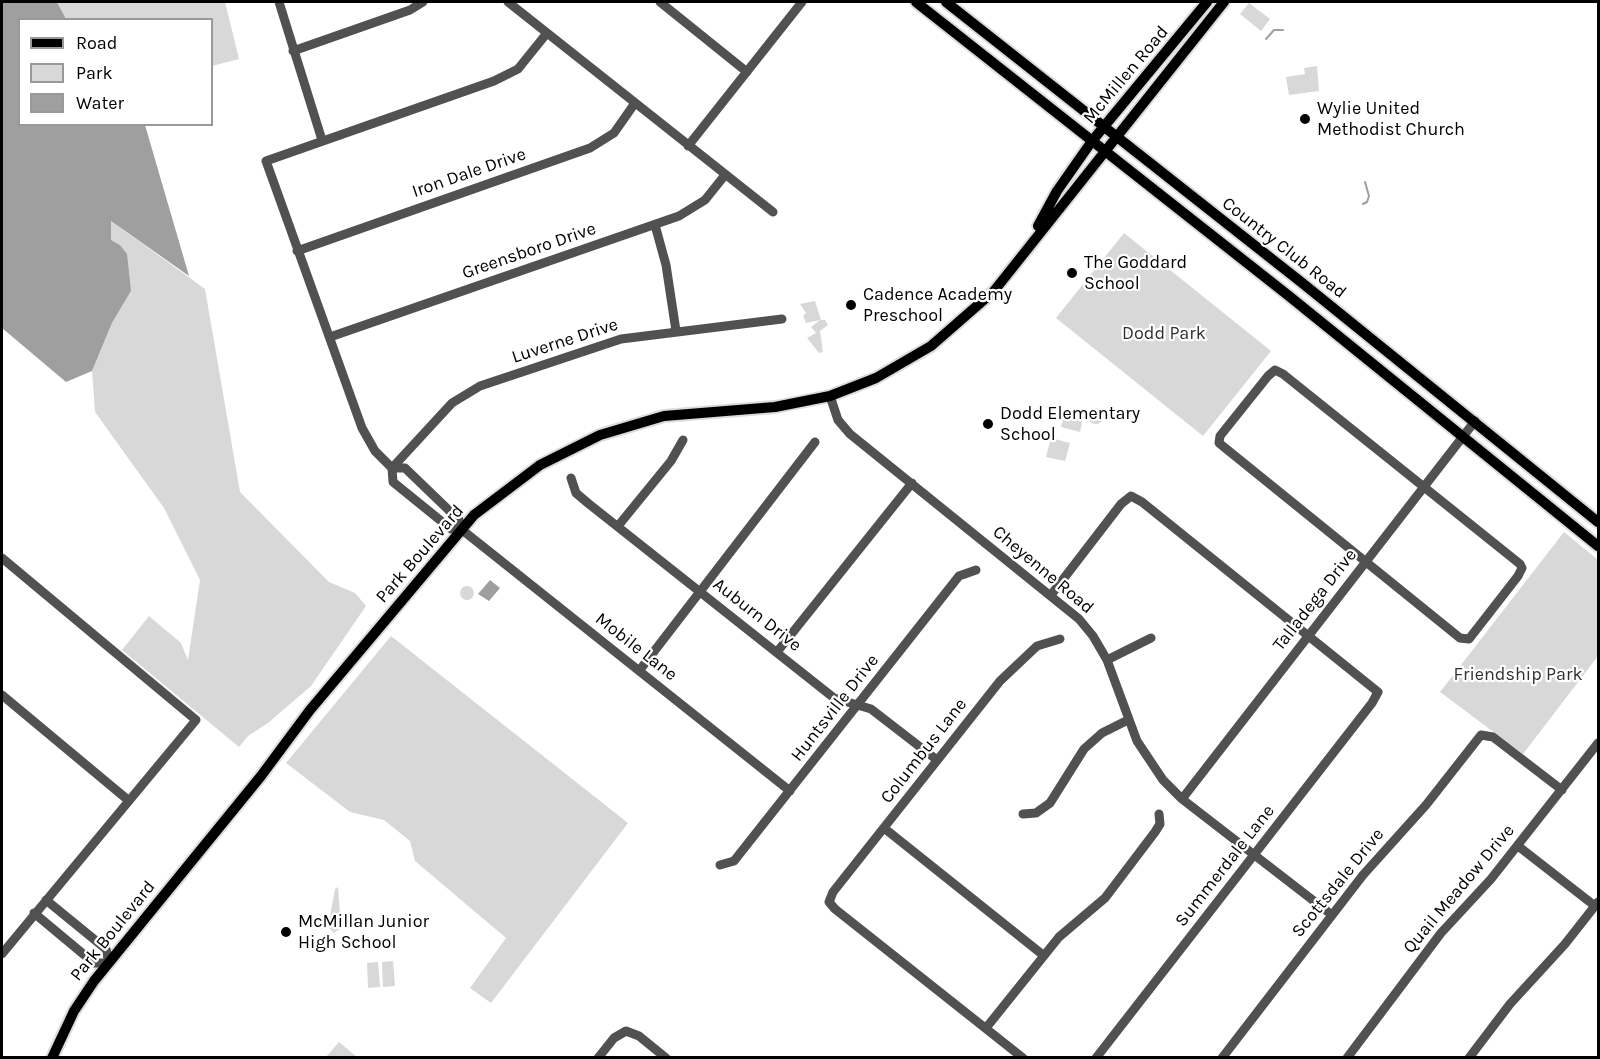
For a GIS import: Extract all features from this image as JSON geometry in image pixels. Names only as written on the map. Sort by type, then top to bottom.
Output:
[{"type":"main road","name":"Country Club Road","points":[[916,2],[1599,546]]},
{"type":"main road","name":"Country Club Road","points":[[946,2],[1599,522]]},
{"type":"main road","name":"McMillen Road","points":[[1092,141],[1207,2]]},
{"type":"main road","name":"McMillen Road","points":[[1117,136],[1224,2]]},
{"type":"main road","name":"Park Boulevard","points":[[52,1058],[74,1011],[109,963],[383,622],[461,529],[498,495],[540,465],[572,447],[616,429],[681,413],[775,406],[830,396],[883,375],[931,346],[983,302],[1117,136]]},
{"type":"main road","name":"Park Boulevard","points":[[1025,251],[1057,191],[1092,141]]},
{"type":"main road","points":[[1254,269],[1265,254]]},
{"type":"street","points":[[279,2],[322,140]]},
{"type":"street","points":[[293,51],[410,10],[423,2]]},
{"type":"street","points":[[508,2],[773,212]]},
{"type":"street","points":[[660,2],[747,72]]},
{"type":"street","points":[[688,146],[802,2]]},
{"type":"street","points":[[392,468],[405,468],[459,520],[461,529],[451,529],[393,482],[392,468],[375,451],[362,428],[266,161],[494,81],[518,69],[547,33]]},
{"type":"street","name":"Iron Dale Drive","points":[[297,251],[590,148],[614,133],[635,103]]},
{"type":"street","name":"Greensboro Drive","points":[[330,337],[679,216],[705,200],[725,175]]},
{"type":"street","points":[[655,225],[666,265],[676,331]]},
{"type":"street","name":"Luverne Drive","points":[[392,468],[452,403],[480,386],[621,339],[782,319]]},
{"type":"street","points":[[1275,370],[1424,486],[1522,568],[1466,640],[1219,443],[1220,436],[1275,370]]},
{"type":"street","name":"Cheyenne Road","points":[[830,396],[843,428],[1079,619],[1093,636],[1107,660],[1128,720],[1149,762],[1182,799],[1332,915]]},
{"type":"street","name":"Talladega Drive","points":[[1182,799],[1475,421]]},
{"type":"street","points":[[618,526],[671,461],[683,440]]},
{"type":"street","points":[[639,671],[815,442]]},
{"type":"street","name":"Auburn Drive","points":[[571,478],[576,492],[834,698],[871,709],[937,760]]},
{"type":"street","points":[[777,652],[912,483]]},
{"type":"street","points":[[1051,595],[1121,504],[1131,496],[1142,502],[1309,635]]},
{"type":"street","name":"Mobile Lane","points":[[461,529],[790,791]]},
{"type":"street","points":[[2,558],[196,720],[2,954]]},
{"type":"street","name":"Huntsville Drive","points":[[720,865],[734,861],[959,576],[976,570]]},
{"type":"street","name":"Summerdale Lane","points":[[1096,1058],[1372,703],[1378,692],[1309,635]]},
{"type":"street","points":[[1107,660],[1151,638]]},
{"type":"street","name":"Columbus Lane","points":[[986,1028],[829,902],[833,892],[1016,664],[1037,646],[1060,639]]},
{"type":"street","points":[[2,695],[128,800]]},
{"type":"street","points":[[1023,814],[1036,813],[1050,803],[1084,749],[1102,733],[1128,720]]},
{"type":"street","name":"Scottsdale Drive","points":[[1222,1058],[1390,842],[1426,805],[1477,739],[1485,734],[1493,737],[1562,790]]},
{"type":"street","name":"Quail Meadow Drive","points":[[1350,1056],[1441,933],[1518,846],[1599,743]]},
{"type":"street","points":[[1023,1058],[986,1028],[1059,937],[1105,898],[1155,832],[1160,824],[1159,814]]},
{"type":"street","points":[[884,828],[1043,955]]},
{"type":"street","points":[[1469,1058],[1510,1004],[1565,944],[1597,904],[1518,846]]},
{"type":"street","points":[[34,913],[94,963],[109,963],[106,949],[46,900]]},
{"type":"street","points":[[598,1058],[614,1038],[626,1031],[639,1036],[666,1058]]},
{"type":"green space","points":[[57,2],[225,2],[239,59],[213,66],[213,18],[65,18]]},
{"type":"green space","points":[[1249,3],[1270,19],[1261,31],[1240,14]]},
{"type":"green space","points":[[1317,66],[1319,91],[1289,95],[1286,77],[1305,74],[1304,68]]},
{"type":"green space","points":[[111,221],[205,289],[240,492],[329,582],[355,593],[366,606],[311,686],[268,723],[248,736],[239,747],[122,650],[149,616],[181,643],[188,660],[200,580],[164,508],[95,412],[92,371],[112,323],[131,291],[120,245],[110,240]]},
{"type":"green space","name":"Dodd Park","points":[[1124,233],[1271,351],[1203,436],[1056,318]]},
{"type":"green space","points":[[815,301],[821,320],[825,320],[828,325],[820,331],[823,352],[819,353],[807,338],[816,333],[811,327],[820,320],[806,323],[803,316],[806,313],[800,304]]},
{"type":"green space","points":[[1096,408],[1104,416],[1096,424],[1088,416]]},
{"type":"green space","points":[[1066,409],[1084,413],[1080,432],[1061,427]]},
{"type":"green space","points":[[1051,438],[1070,443],[1065,461],[1046,457]]},
{"type":"green space","name":"Friendship Park","points":[[1564,532],[1598,560],[1598,656],[1523,754],[1440,692]]},
{"type":"green space","points":[[464,586],[470,586],[474,593],[470,600],[464,600],[460,596],[460,590]]},
{"type":"green space","points":[[391,636],[628,823],[491,1003],[470,988],[506,938],[415,861],[410,841],[384,820],[350,812],[286,763]]},
{"type":"green space","points":[[338,887],[341,928],[334,933],[328,927],[335,889]]},
{"type":"green space","points":[[393,961],[395,986],[383,987],[382,962]]},
{"type":"green space","points":[[378,962],[380,987],[368,988],[367,963]]},
{"type":"green space","points":[[339,1042],[357,1057],[326,1057]]},
{"type":"water","points":[[2,2],[57,2],[65,18],[18,18],[18,126],[145,126],[189,276],[111,221],[111,240],[120,245],[127,254],[131,291],[112,323],[92,371],[66,382],[2,328]]},
{"type":"water","points":[[490,580],[500,588],[489,601],[478,594]]},
{"type":"waterway","points":[[1266,39],[1274,30],[1283,30]]},
{"type":"waterway","points":[[1363,204],[1367,202],[1369,196],[1365,182]]},
{"type":"place","name":"Wylie United Methodist Church","points":[[1305,119]]},
{"type":"place","name":"The Goddard School","points":[[1072,273]]},
{"type":"place","name":"Cadence Academy Preschool","points":[[851,305]]},
{"type":"place","name":"Dodd Elementary School","points":[[988,424]]},
{"type":"place","name":"McMillan Junior High School","points":[[286,932]]}]
